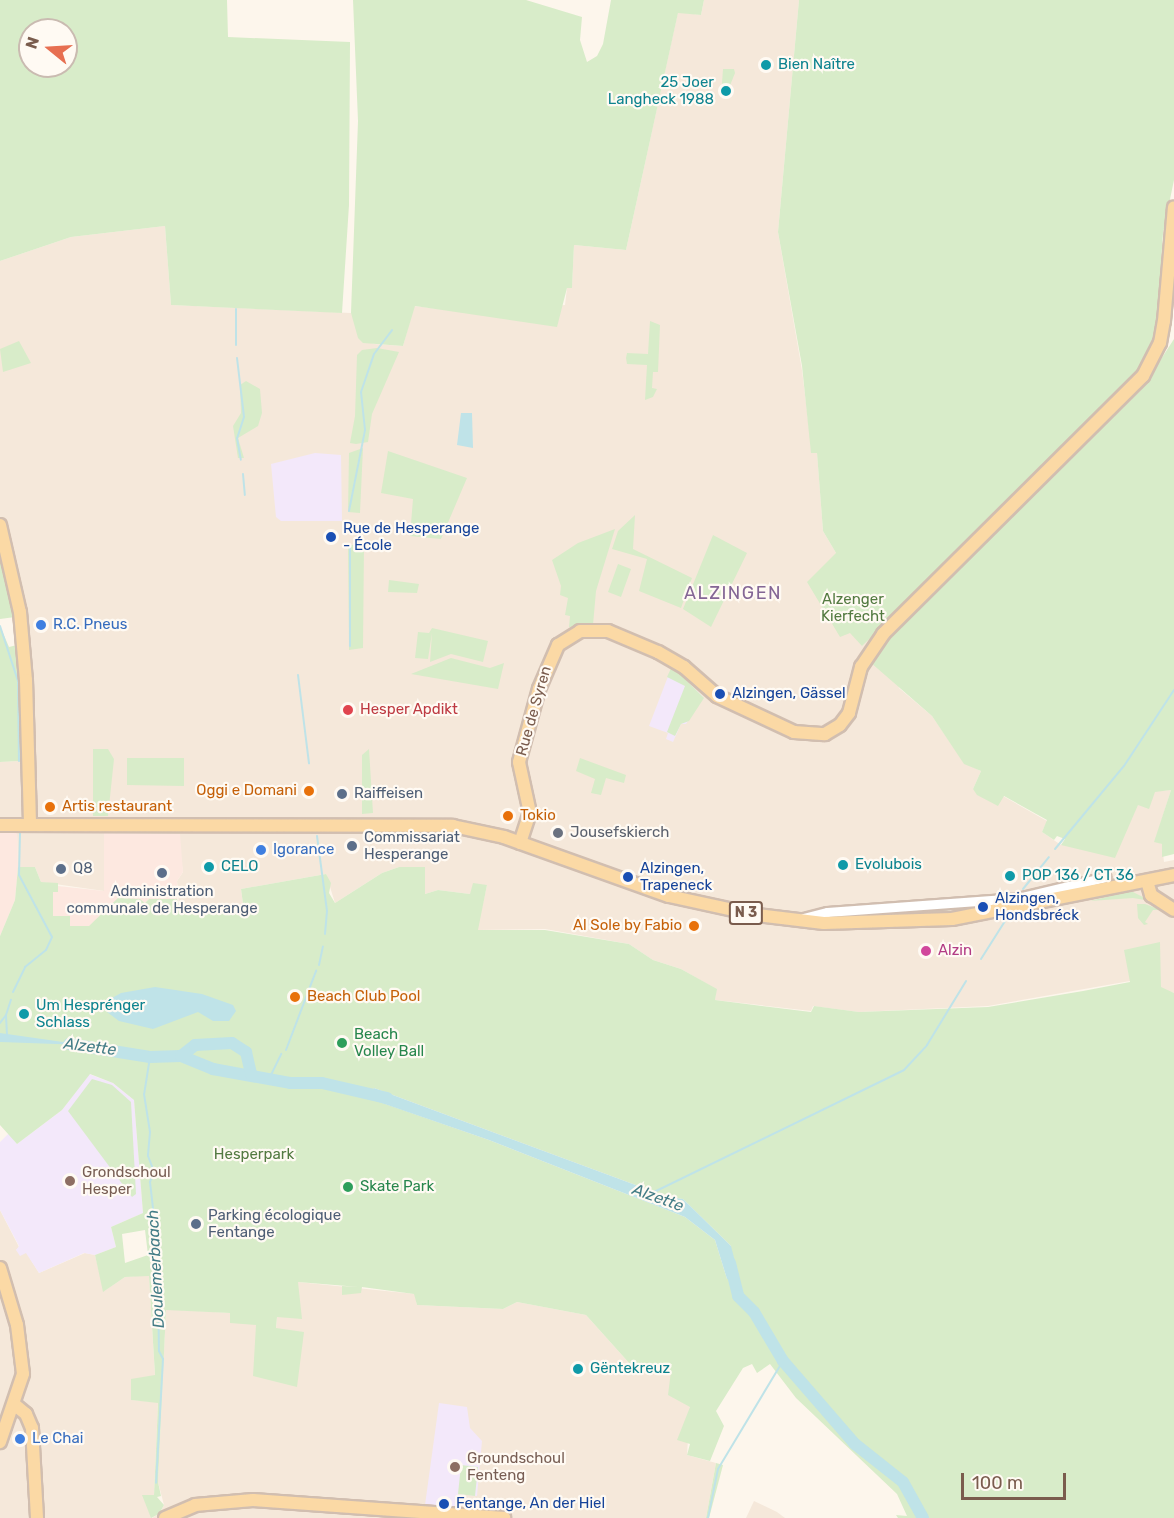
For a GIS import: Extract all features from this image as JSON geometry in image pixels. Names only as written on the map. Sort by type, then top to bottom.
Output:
[{"type":"main road","name":"Rue de Syren","points":[[520,843],[530,813],[519,762],[549,659],[565,638],[592,630],[626,638],[673,660],[734,707],[805,735],[825,734],[849,713],[861,668],[875,644],[1143,376],[1160,343],[1174,207]]},
{"type":"main road","points":[[0,525],[20,612],[27,691],[30,825]]},
{"type":"main road","name":"N 3","points":[[0,825],[440,824],[484,831],[648,890],[734,911],[795,920],[907,922],[982,914],[1174,875]]},
{"type":"main road","points":[[1147,881],[1151,895],[1174,910]]},
{"type":"main road","points":[[0,1268],[12,1301],[22,1361],[15,1405],[0,1442]]},
{"type":"main road","points":[[15,1405],[26,1414],[32,1428],[37,1518]]},
{"type":"main road","points":[[165,1518],[195,1505],[253,1500],[504,1518]]},
{"type":"street","name":"N 3","points":[[795,920],[827,912],[1018,898],[1106,877]]},
{"type":"street","points":[[906,906],[907,922]]},
{"type":"shaded area","points":[[704,0],[799,0],[778,232],[802,370],[812,453],[817,452],[823,531],[836,553],[904,622],[887,639],[899,688],[932,716],[964,763],[981,771],[973,789],[1003,796],[1047,821],[1042,832],[1061,845],[1138,805],[1155,791],[1171,790],[1155,841],[1162,844],[1164,862],[1174,860],[1174,993],[1130,981],[988,1006],[859,1012],[813,1006],[811,1011],[715,1000],[716,989],[681,969],[653,960],[629,944],[545,929],[477,930],[487,885],[470,894],[438,890],[425,894],[425,867],[399,867],[382,873],[335,903],[326,874],[241,889],[243,904],[179,904],[177,881],[183,872],[180,852],[171,834],[104,833],[104,891],[41,882],[35,867],[18,867],[17,832],[0,832],[0,762],[19,761],[22,680],[0,545],[0,261],[71,237],[165,226],[171,305],[351,313],[364,339],[374,344],[403,346],[414,306],[481,314],[565,305],[567,288],[572,287],[574,245],[626,250],[678,12],[701,15]]},
{"type":"shaded area","points":[[315,453],[341,455],[342,521],[281,521],[276,517],[271,464]]},
{"type":"shaded area","points":[[672,666],[703,697],[686,724],[681,724],[673,742],[666,739],[668,733],[649,726]]},
{"type":"shaded area","points":[[0,832],[17,832],[18,867],[15,900],[0,936]]},
{"type":"shaded area","points":[[104,833],[180,834],[183,872],[177,881],[177,899],[149,899],[145,903],[140,899],[90,926],[70,926],[53,916],[53,892],[58,892],[58,886],[104,891]]},
{"type":"shaded area","name":"Grondschoul Hesper","points":[[89,1074],[113,1083],[134,1100],[143,1213],[111,1227],[116,1247],[95,1255],[84,1253],[39,1273],[26,1253],[20,1256],[16,1250],[19,1246],[0,1210],[0,1142],[9,1133],[17,1144],[62,1110]]},
{"type":"shaded area","points":[[0,1210],[19,1247],[16,1250],[26,1252],[39,1273],[85,1253],[95,1255],[104,1291],[125,1277],[149,1275],[155,1376],[131,1400],[158,1402],[154,1495],[143,1495],[152,1518],[0,1518]]},
{"type":"shaded area","points":[[298,1282],[415,1294],[417,1305],[503,1309],[517,1302],[586,1315],[630,1364],[672,1371],[690,1406],[687,1455],[716,1463],[706,1518],[152,1518],[159,1514],[164,1505],[158,1482],[166,1309],[230,1313],[276,1329],[277,1317]]},
{"type":"shaded area","name":"Groundschoul Fenteng","points":[[439,1403],[467,1407],[470,1428],[482,1441],[477,1496],[458,1494],[456,1507],[425,1505]]},
{"type":"shaded area","points":[[754,1501],[777,1512],[785,1518],[746,1518]]},
{"type":"green space","points":[[0,0],[227,0],[228,37],[350,42],[349,205],[342,313],[171,305],[165,226],[71,237],[0,261]]},
{"type":"green space","points":[[353,0],[526,0],[582,17],[580,40],[587,62],[597,56],[603,44],[611,0],[704,0],[701,15],[678,13],[626,250],[574,245],[572,288],[567,288],[557,327],[415,306],[403,346],[363,343],[358,338],[351,313],[358,121]]},
{"type":"green space","name":"Alzenger Kierfecht","points":[[799,0],[1174,0],[1174,180],[1163,233],[1157,326],[1145,363],[1129,387],[862,646],[850,633],[840,637],[807,582],[836,553],[823,531],[817,453],[811,453],[802,366],[778,232]]},
{"type":"green space","points":[[723,69],[734,69],[735,73],[725,98],[721,97]]},
{"type":"green space","points":[[650,321],[660,325],[658,372],[653,372],[652,388],[657,389],[653,397],[645,400],[647,365],[627,364],[626,358],[627,353],[648,354]]},
{"type":"green space","points":[[1174,339],[1174,854],[1162,857],[1162,844],[1154,842],[1171,790],[1155,792],[1149,809],[1138,805],[1115,858],[1061,845],[1065,839],[1057,836],[1054,840],[1042,832],[1047,820],[1004,796],[998,806],[977,795],[973,789],[981,771],[964,764],[932,716],[870,662],[887,639],[1141,390]]},
{"type":"green space","points":[[19,341],[31,363],[3,372],[0,349]]},
{"type":"green space","points":[[377,348],[399,352],[372,414],[368,442],[350,443],[355,416],[357,355],[362,350]]},
{"type":"green space","points":[[246,381],[260,389],[262,413],[258,426],[238,438],[244,458],[238,458],[233,426],[241,413],[240,385]]},
{"type":"green space","points":[[363,448],[360,513],[348,512],[349,453]]},
{"type":"green space","points":[[388,451],[467,478],[441,539],[410,536],[413,499],[381,493]]},
{"type":"green space","points":[[635,515],[633,549],[692,578],[681,608],[639,591],[647,559],[612,549],[618,531]]},
{"type":"green space","points":[[615,529],[596,591],[593,625],[569,627],[570,616],[565,615],[568,598],[560,595],[561,586],[552,560],[578,543]]},
{"type":"green space","points":[[713,535],[747,553],[711,627],[683,609]]},
{"type":"green space","points":[[0,545],[15,617],[0,619]]},
{"type":"green space","points":[[348,545],[364,545],[363,648],[349,650]]},
{"type":"green space","points":[[618,564],[631,569],[621,597],[608,592]]},
{"type":"green space","points":[[389,580],[419,584],[417,593],[388,592]]},
{"type":"green space","points":[[0,626],[9,647],[17,645],[22,680],[23,766],[19,761],[0,762]]},
{"type":"green space","points":[[432,628],[488,641],[483,662],[451,654],[430,662],[432,633],[428,659],[415,658],[418,632],[429,633]]},
{"type":"green space","points":[[451,658],[490,668],[504,663],[498,689],[411,674]]},
{"type":"green space","points":[[672,666],[704,698],[689,721],[681,724],[675,736],[667,732],[685,686],[667,677]]},
{"type":"green space","points":[[93,749],[108,749],[114,759],[108,816],[93,816]]},
{"type":"green space","points":[[369,749],[373,813],[362,814],[362,755]]},
{"type":"green space","points":[[127,758],[184,758],[184,786],[127,785]]},
{"type":"green space","points":[[580,758],[626,775],[624,783],[606,778],[601,795],[591,793],[595,779],[576,771]]},
{"type":"green space","name":"Hesperpark","points":[[18,867],[35,867],[41,882],[58,883],[58,892],[53,892],[53,916],[70,916],[70,926],[89,926],[118,898],[140,899],[145,903],[149,899],[177,899],[179,904],[243,904],[241,889],[326,874],[331,883],[329,893],[335,903],[382,873],[399,867],[425,867],[425,894],[438,890],[470,894],[473,883],[487,885],[478,930],[545,930],[629,944],[653,960],[681,969],[717,989],[715,1000],[811,1012],[814,1006],[859,1012],[988,1007],[1130,982],[1124,950],[1160,942],[1161,987],[1174,993],[1174,1518],[898,1518],[896,1515],[907,1516],[897,1494],[796,1398],[770,1364],[757,1373],[752,1364],[743,1368],[716,1411],[724,1426],[710,1461],[687,1455],[690,1444],[677,1440],[690,1407],[668,1395],[671,1371],[630,1364],[586,1315],[517,1302],[503,1309],[417,1305],[414,1294],[362,1287],[361,1293],[342,1295],[342,1286],[359,1287],[298,1282],[302,1319],[277,1317],[276,1328],[304,1332],[297,1387],[253,1376],[256,1325],[230,1323],[230,1313],[166,1310],[158,1482],[161,1496],[157,1497],[164,1505],[159,1514],[151,1518],[142,1495],[154,1495],[158,1403],[131,1400],[131,1379],[155,1375],[149,1276],[125,1277],[103,1292],[95,1255],[116,1247],[111,1227],[143,1213],[134,1100],[113,1083],[90,1074],[62,1110],[17,1144],[0,1125],[0,936],[15,900]],"holes":[[[374,1088],[668,1197],[683,1199],[731,1246],[727,1279],[715,1240],[685,1217],[489,1140],[371,1099]],[[145,1230],[148,1255],[125,1263],[122,1234]]]},
{"type":"green space","points":[[1131,891],[1151,901],[1133,898],[1090,901]]},
{"type":"green space","points":[[1137,904],[1145,904],[1161,910],[1153,910],[1145,922],[1148,924],[1144,925],[1138,918]]},
{"type":"green space","points":[[990,905],[911,915],[911,910]]},
{"type":"green space","points":[[92,1079],[112,1085],[131,1102],[136,1194],[132,1197],[68,1111]]},
{"type":"green space","points":[[716,1463],[723,1465],[709,1518],[706,1518]]},
{"type":"green space","points":[[461,1465],[478,1467],[475,1496],[458,1494]]},
{"type":"water","points":[[461,413],[472,413],[473,448],[457,445]]},
{"type":"water","points":[[155,987],[202,994],[233,1005],[236,1011],[229,1021],[213,1021],[198,1012],[153,1029],[119,1021],[107,1012],[112,998],[121,993]]},
{"type":"water","name":"Alzette","points":[[0,1033],[84,1045],[0,1042]]},
{"type":"water","points":[[374,1088],[668,1197],[683,1199],[731,1246],[739,1277],[727,1279],[715,1240],[685,1217],[489,1140],[370,1099]]},
{"type":"waterway","points":[[236,309],[236,345]]},
{"type":"waterway","points":[[349,511],[365,430],[361,392],[374,354],[392,330]]},
{"type":"waterway","points":[[237,358],[244,417],[237,438],[241,460]]},
{"type":"waterway","points":[[243,474],[245,495]]},
{"type":"waterway","points":[[350,548],[350,646]]},
{"type":"waterway","points":[[0,626],[18,681],[19,761]]},
{"type":"waterway","points":[[298,675],[309,763]]},
{"type":"waterway","points":[[1055,849],[1124,766],[1174,690]]},
{"type":"waterway","points":[[13,992],[25,967],[46,950],[52,937],[19,875],[20,833]]},
{"type":"waterway","points":[[317,836],[327,911],[325,934]]},
{"type":"waterway","points":[[1023,889],[1049,857]]},
{"type":"waterway","points":[[981,959],[1005,921]]},
{"type":"waterway","points":[[319,965],[323,946]]},
{"type":"waterway","points":[[286,1050],[316,971]]},
{"type":"waterway","points":[[652,1193],[904,1070],[927,1045],[966,981]]},
{"type":"waterway","points":[[7,1035],[6,1015],[11,1000]]},
{"type":"waterway","points":[[0,1023],[6,1015]]},
{"type":"waterway","name":"Alzette","points":[[181,1056],[195,1045],[232,1043],[246,1052],[251,1074]]},
{"type":"waterway","name":"Alzette","points":[[69,1044],[150,1057],[181,1056],[213,1069],[290,1083],[322,1083],[387,1098]]},
{"type":"waterway","points":[[269,1079],[281,1054]]},
{"type":"waterway","name":"Doulemerbaach","points":[[150,1057],[144,1094],[150,1132],[148,1156],[154,1172],[150,1182],[156,1235],[153,1241],[158,1273],[159,1351],[163,1359],[156,1483]]},
{"type":"waterway","name":"Alzette","points":[[730,1263],[738,1296],[754,1312],[783,1361],[855,1444],[903,1482],[923,1518]]},
{"type":"waterway","points":[[708,1518],[718,1469],[783,1361]]},
{"type":"place","name":"Bien Naître","points":[[766,65]]},
{"type":"place","name":"25 Joer Langheck 1988","points":[[726,91]]},
{"type":"place","name":"Rue de Hesperange - École","points":[[331,537]]},
{"type":"place","name":"R.C. Pneus","points":[[41,625]]},
{"type":"place","name":"Alzingen, Gässel","points":[[720,694]]},
{"type":"place","name":"Hesper Apdikt","points":[[348,710]]},
{"type":"place","name":"Oggi e Domani","points":[[309,791]]},
{"type":"place","name":"Raiffeisen","points":[[342,794]]},
{"type":"place","name":"Artis restaurant","points":[[50,807]]},
{"type":"place","name":"Tokio","points":[[508,816]]},
{"type":"place","name":"Jousefskierch","points":[[558,833]]},
{"type":"place","name":"Commissariat Hesperange","points":[[352,846]]},
{"type":"place","name":"Igorance","points":[[261,850]]},
{"type":"place","name":"Evolubois","points":[[843,865]]},
{"type":"place","name":"CELO","points":[[209,867]]},
{"type":"place","name":"Q8","points":[[61,869]]},
{"type":"place","name":"Administration communale de Hesperange","points":[[162,873]]},
{"type":"place","name":"POP 136 / CT 36","points":[[1010,876]]},
{"type":"place","name":"Alzingen, Trapeneck","points":[[628,877]]},
{"type":"place","name":"Alzingen, Hondsbréck","points":[[983,907]]},
{"type":"place","name":"Al Sole by Fabio","points":[[694,926]]},
{"type":"place","name":"Alzin","points":[[926,951]]},
{"type":"place","name":"Beach Club Pool","points":[[295,997]]},
{"type":"place","name":"Um Hesprénger Schlass","points":[[24,1014]]},
{"type":"place","name":"Beach Volley Ball","points":[[342,1043]]},
{"type":"place","name":"Grondschoul Hesper","points":[[70,1181]]},
{"type":"place","name":"Skate Park","points":[[348,1187]]},
{"type":"place","name":"Parking écologique Fentange","points":[[196,1224]]},
{"type":"place","name":"Gëntekreuz","points":[[578,1369]]},
{"type":"place","name":"Le Chai","points":[[20,1439]]},
{"type":"place","name":"Groundschoul Fenteng","points":[[455,1467]]},
{"type":"place","name":"Fentange, An der Hiel","points":[[444,1504]]},
{"type":"district","name":"ALZINGEN","points":[[733,593]]}]
